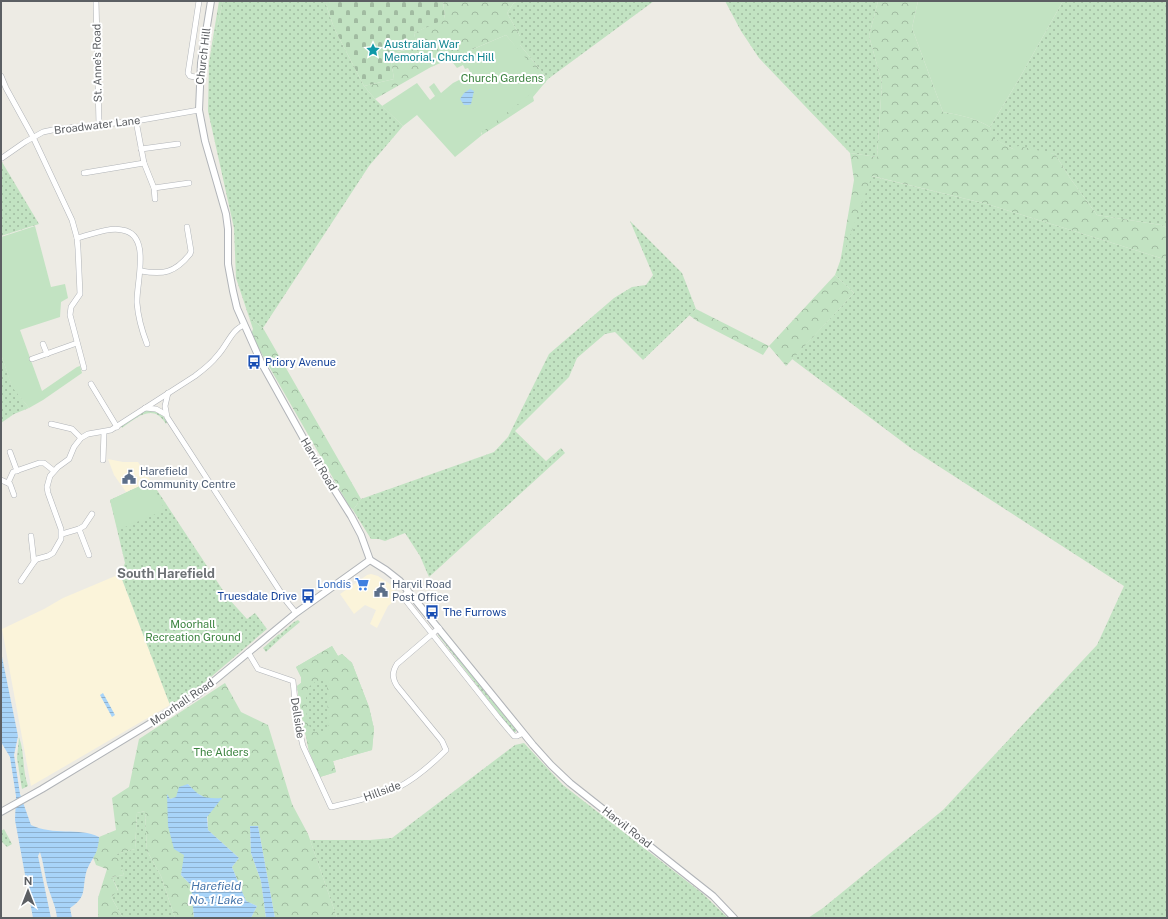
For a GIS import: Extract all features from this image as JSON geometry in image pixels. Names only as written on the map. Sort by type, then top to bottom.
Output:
[{"type":"street","name":"St. Anne's Road","points":[[96,1],[99,125]]},
{"type":"street","points":[[199,1],[188,73],[190,76],[200,78]]},
{"type":"street","name":"Church Hill","points":[[211,1],[200,78],[199,110],[205,141],[226,214],[230,278],[244,325]]},
{"type":"street","points":[[1,76],[33,137],[72,220],[77,238],[80,294],[71,306],[70,311],[84,368]]},
{"type":"street","name":"Broadwater Lane","points":[[2,158],[43,132],[58,129],[136,121],[199,110]]},
{"type":"street","points":[[136,121],[144,163],[154,188],[155,199]]},
{"type":"street","points":[[141,149],[178,144]]},
{"type":"street","points":[[84,173],[144,163]]},
{"type":"street","points":[[154,188],[189,183]]},
{"type":"street","points":[[141,271],[161,274],[174,270],[191,251],[187,227]]},
{"type":"street","points":[[77,238],[116,229],[132,233],[137,240],[141,271],[137,289],[137,304],[139,322],[147,344]]},
{"type":"street","points":[[21,581],[37,559],[53,553],[60,543],[62,534],[47,486],[48,481],[54,471],[69,459],[74,447],[81,438],[88,434],[104,432],[117,427],[207,367],[219,354],[237,329],[244,325]]},
{"type":"street","name":"Harvil Road","points":[[244,325],[261,362],[314,458],[351,516],[361,535],[370,560],[400,581],[408,590],[551,765],[570,783],[713,896],[734,918]]},
{"type":"street","points":[[32,359],[77,343]]},
{"type":"street","points":[[44,344],[47,354]]},
{"type":"street","points":[[91,384],[117,427]]},
{"type":"street","points":[[166,414],[166,401],[168,393]]},
{"type":"street","points":[[144,408],[156,409],[166,414],[287,602],[296,613]]},
{"type":"street","points":[[51,424],[72,429],[81,438]]},
{"type":"street","points":[[103,460],[104,432]]},
{"type":"street","points":[[10,452],[17,471]]},
{"type":"street","points":[[8,484],[12,474],[39,463],[44,464],[54,471]]},
{"type":"street","points":[[1,480],[10,484],[14,495]]},
{"type":"street","points":[[62,534],[84,526],[92,514]]},
{"type":"street","points":[[79,529],[89,555]]},
{"type":"street","points":[[32,536],[34,562]]},
{"type":"street","name":"Moorhall Road","points":[[1,812],[184,704],[204,690],[296,613],[370,560]]},
{"type":"street","points":[[408,590],[403,596],[512,734],[517,736],[523,732]]},
{"type":"street","points":[[433,634],[439,628]]},
{"type":"street","name":"Hillside","points":[[331,806],[384,793],[397,787],[446,750],[442,741],[397,686],[393,678],[397,664],[433,634]]},
{"type":"street","name":"Dellside","points":[[248,652],[258,669],[293,681],[297,721],[303,746],[331,806]]},
{"type":"shaded area","points":[[108,459],[123,462],[138,462],[151,481],[126,492],[114,475]]},
{"type":"shaded area","points":[[120,574],[170,705],[31,786],[2,629],[63,598]]},
{"type":"shaded area","points":[[371,574],[378,576],[396,588],[394,593],[398,598],[388,606],[377,628],[370,624],[376,610],[365,605],[354,614],[340,594],[367,575]]},
{"type":"green space","points":[[219,1],[223,1],[209,62]]},
{"type":"green space","points":[[223,1],[325,1],[334,28],[364,86],[403,126],[369,166],[263,328],[249,317],[236,278],[234,228],[208,111],[209,62]]},
{"type":"green space","points":[[325,1],[443,1],[445,19],[414,33],[417,46],[390,54],[394,79],[364,86],[334,28]]},
{"type":"green space","points":[[443,1],[517,1],[507,13],[520,36],[520,45],[548,79],[533,97],[534,101],[482,135],[480,113],[515,46],[506,35],[431,67],[375,99],[364,86],[394,79],[390,54],[417,47],[414,33],[445,18]]},
{"type":"green space","points":[[517,1],[654,1],[548,79],[520,45],[520,36],[507,13]]},
{"type":"green space","points":[[725,1],[878,1],[869,36],[882,83],[877,157],[850,153],[759,58],[741,31]]},
{"type":"green space","points":[[878,1],[918,1],[912,28],[943,112],[967,117],[985,124],[990,127],[993,138],[1013,149],[1018,146],[1055,154],[1070,178],[1097,215],[1161,225],[1167,228],[1167,260],[987,204],[872,176],[840,263],[854,180],[850,153],[877,157],[882,83],[869,36]]},
{"type":"green space","points":[[918,1],[1063,1],[990,127],[973,119],[943,112],[912,28]]},
{"type":"green space","points":[[1063,1],[1167,1],[1167,228],[1161,225],[1097,215],[1070,178],[1055,154],[1013,149],[992,138],[990,127]]},
{"type":"green space","name":"Church Gardens","points":[[506,35],[546,82],[481,133],[482,135],[455,157],[417,115],[403,126],[382,106],[417,83],[430,100],[435,96],[429,87],[434,83],[441,93],[453,83],[471,74],[468,68],[465,69],[463,65],[457,68],[450,59]]},
{"type":"green space","points":[[2,162],[39,224],[1,236],[1,163]]},
{"type":"green space","points":[[871,176],[987,204],[1167,260],[1167,918],[825,918],[823,908],[943,810],[1097,645],[1124,586],[912,449],[792,359],[854,293],[835,275]]},
{"type":"green space","points":[[630,221],[682,273],[696,309],[643,360],[615,332],[605,334],[577,358],[569,377],[515,431],[546,461],[561,448],[565,453],[429,577],[420,556],[405,533],[385,541],[371,539],[353,510],[361,499],[494,452],[508,437],[549,354],[614,298],[632,287],[646,285],[653,275]]},
{"type":"green space","points":[[35,226],[51,287],[65,284],[68,298],[61,302],[60,317],[20,330],[42,391],[77,367],[80,366],[82,373],[29,408],[12,387],[1,354],[1,237]]},
{"type":"green space","points":[[835,275],[854,293],[786,366],[769,346]]},
{"type":"green space","points":[[696,309],[769,346],[763,355],[697,321],[689,315]]},
{"type":"green space","points":[[249,317],[263,328],[361,499],[353,510],[349,506],[251,335],[253,329]]},
{"type":"green space","points":[[1,354],[12,386],[29,408],[14,414],[1,423]]},
{"type":"green space","points":[[145,411],[152,411],[160,414],[167,422],[166,424],[161,417],[150,413],[144,414],[122,428],[121,426]]},
{"type":"green space","name":"Moorhall Recreation Ground","points":[[151,481],[228,598],[247,619],[255,613],[267,629],[198,688],[170,705],[120,574],[125,563],[110,500]]},
{"type":"green space","points":[[151,481],[165,510],[118,530],[110,500]]},
{"type":"green space","points":[[298,620],[300,622],[282,637],[280,634]]},
{"type":"green space","points":[[189,628],[191,636],[189,639],[185,639],[180,632]]},
{"type":"green space","points":[[279,634],[282,637],[266,652],[263,648]]},
{"type":"green space","points":[[438,635],[516,730],[516,732],[510,728]]},
{"type":"green space","points":[[332,646],[338,656],[342,654],[352,663],[369,707],[374,729],[372,750],[333,761],[336,772],[320,777],[309,751],[297,686],[301,683],[301,677],[296,667]]},
{"type":"green space","points":[[332,646],[338,656],[342,654],[352,663],[369,707],[374,729],[372,750],[333,761],[336,772],[320,777],[309,751],[297,686],[301,683],[301,677],[296,667]],"holes":[[[324,679],[327,681],[328,727],[326,730],[321,732],[315,732],[310,728],[308,722],[306,694],[312,684]]]},
{"type":"green space","name":"The Alders","points":[[225,683],[241,712],[268,725],[292,804],[308,834],[337,918],[275,918],[258,826],[250,826],[251,853],[261,881],[266,918],[251,918],[257,906],[246,901],[232,867],[239,858],[208,830],[207,799],[195,792],[188,784],[176,797],[170,799],[167,795],[185,855],[181,875],[191,885],[194,918],[175,918],[161,876],[147,851],[145,811],[137,813],[135,849],[117,854],[124,875],[112,877],[118,891],[111,897],[123,918],[98,918],[98,898],[107,869],[96,865],[93,857],[97,850],[99,837],[116,830],[112,798],[129,787],[139,739]]},
{"type":"green space","points":[[19,737],[28,786],[22,789],[17,758]]},
{"type":"green space","points":[[524,743],[563,785],[702,893],[728,918],[337,918],[310,840],[370,840],[392,838],[515,745]]},
{"type":"green space","points":[[145,811],[147,851],[161,876],[175,918],[123,918],[111,897],[118,890],[112,877],[124,875],[116,854],[135,849],[137,813]]},
{"type":"green space","points":[[4,829],[12,844],[7,847],[1,841],[1,831]]},
{"type":"green space","points":[[823,908],[825,918],[808,918]]},
{"type":"water","points":[[470,89],[474,91],[471,104],[464,105],[460,99],[464,93]]},
{"type":"water","points":[[1,652],[18,736],[14,755],[20,794],[31,825],[48,830],[83,832],[99,837],[97,850],[86,873],[83,893],[79,900],[70,908],[72,918],[57,918],[47,884],[40,852],[38,856],[51,918],[33,918],[15,820],[16,796],[10,757],[1,742]]},
{"type":"water","points":[[103,693],[115,715],[112,717],[100,695]]},
{"type":"water","name":"Harefield No. 1 Lake","points":[[188,784],[196,792],[203,796],[222,798],[207,817],[208,830],[239,858],[232,867],[246,901],[257,906],[251,918],[194,918],[191,885],[181,875],[184,855],[174,849],[168,826],[167,794],[170,799],[176,797],[179,787]]},
{"type":"water","name":"Harefield No. 1 Lake","points":[[250,826],[258,826],[275,918],[266,918],[261,881],[251,853]]},
{"type":"place","name":"Australian War Memorial, Church Hill","points":[[373,50]]},
{"type":"place","name":"Priory Avenue","points":[[254,362]]},
{"type":"place","name":"Harefield Community Centre","points":[[129,477]]},
{"type":"place","name":"Londis","points":[[362,584]]},
{"type":"place","name":"Harvil Road Post Office","points":[[381,590]]},
{"type":"place","name":"Truesdale Drive","points":[[308,596]]},
{"type":"place","name":"The Furrows","points":[[432,612]]},
{"type":"district","name":"South Harefield","points":[[166,573]]}]
